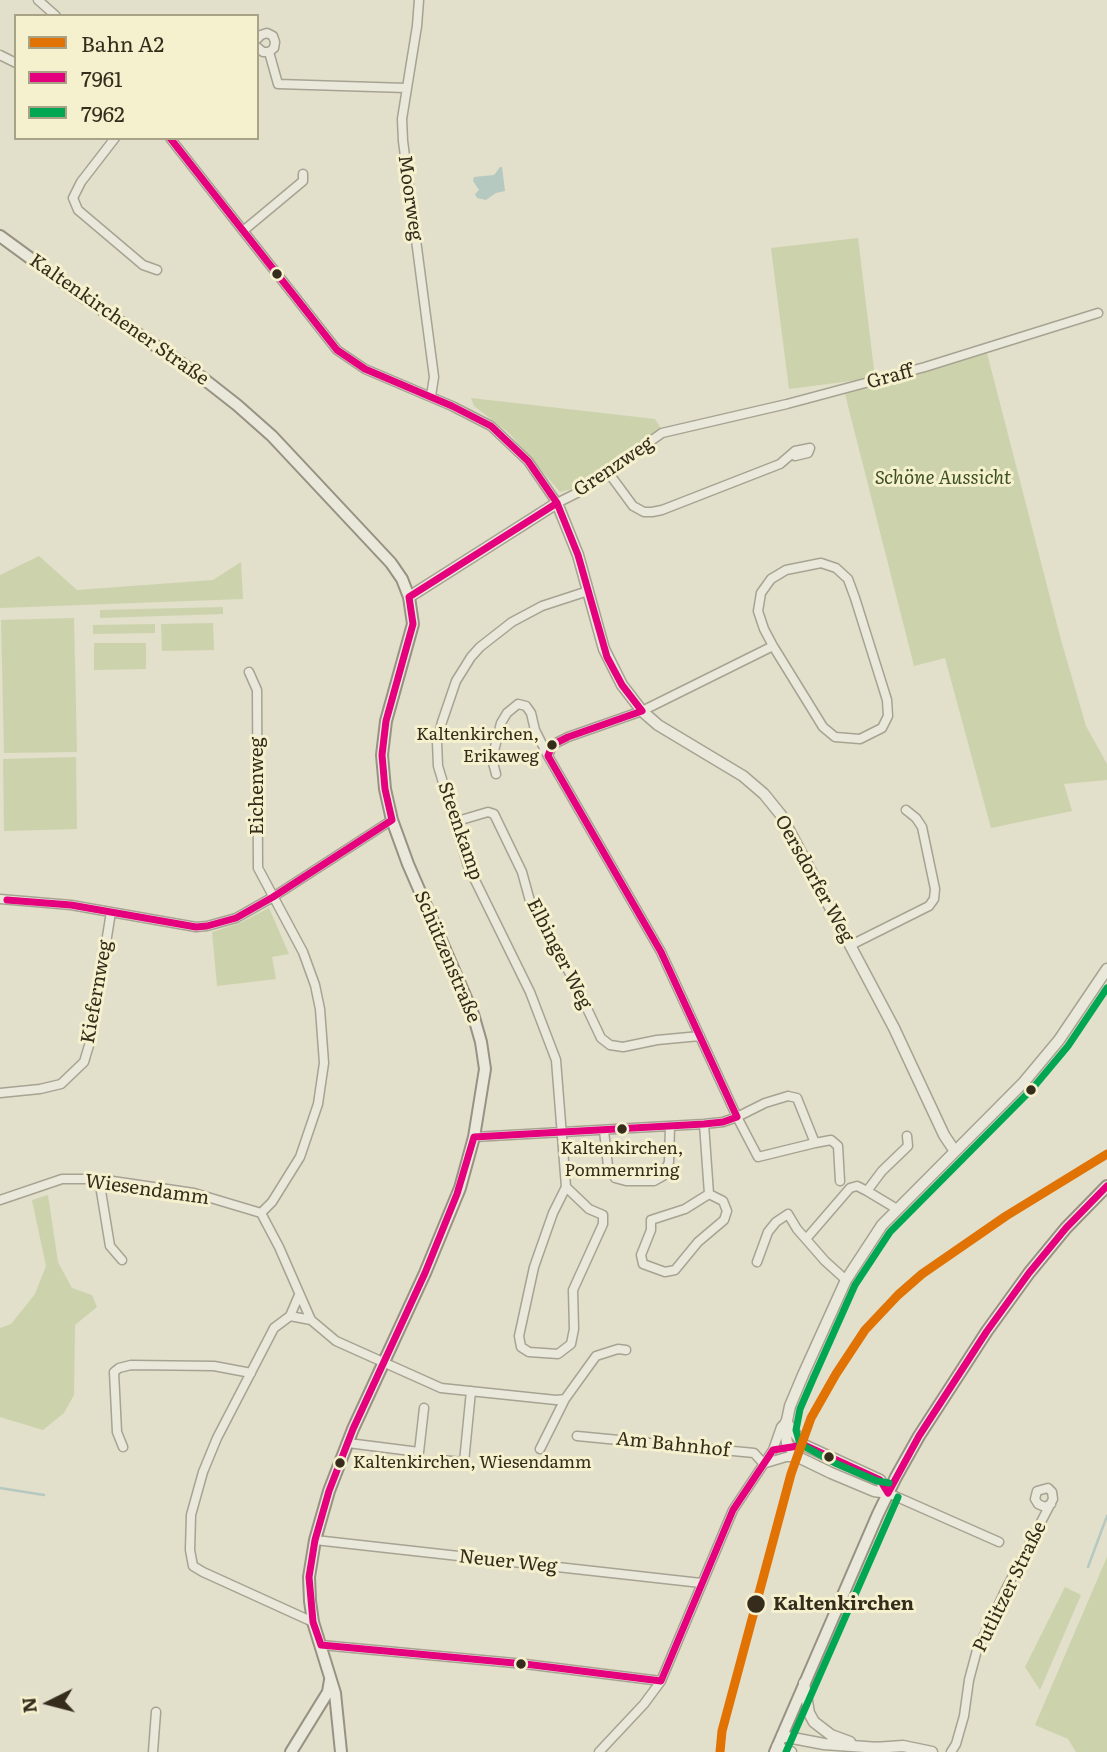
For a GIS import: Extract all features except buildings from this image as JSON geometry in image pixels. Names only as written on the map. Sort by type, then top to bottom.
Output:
[{"type":"main road","name":"Kaltenkirchener Straße","points":[[0,236],[82,296],[200,376],[237,405],[272,436],[391,563],[402,579],[409,597]]},
{"type":"main road","name":"Schützenstraße","points":[[341,1752],[337,1704],[313,1622],[309,1577],[315,1540],[329,1491],[348,1443],[425,1273],[460,1188],[474,1137],[485,1069],[473,1014],[408,864],[385,789],[382,755],[386,721],[413,624],[409,597]]},
{"type":"main road","points":[[778,1745],[888,1493],[919,1436],[987,1331],[1029,1273],[1066,1228],[1107,1186]]},
{"type":"main road","points":[[290,1752],[328,1692],[330,1674]]},
{"type":"main road","points":[[322,1702],[327,1700],[337,1704]]},
{"type":"street","points":[[38,0],[54,14]]},
{"type":"street","name":"Moorweg","points":[[419,0],[402,119],[434,377],[431,396]]},
{"type":"street","points":[[259,37],[264,33],[273,36],[275,46],[269,52],[259,49]]},
{"type":"street","points":[[269,52],[278,84],[406,88]]},
{"type":"street","points":[[113,140],[81,182],[73,198],[78,210],[143,265],[157,270]]},
{"type":"street","points":[[172,140],[337,350],[365,369],[431,396],[491,426],[528,461],[557,503]]},
{"type":"street","points":[[243,231],[303,181],[303,174]]},
{"type":"street","name":"Graff","points":[[678,428],[778,407],[869,383],[988,349],[1098,313]]},
{"type":"street","name":"Grenzweg","points":[[409,597],[557,503],[579,492],[662,433],[678,428]]},
{"type":"street","points":[[608,472],[632,506],[644,512],[652,512],[780,464],[793,454]]},
{"type":"street","name":"Oersdorfer Weg","points":[[557,503],[570,531],[607,657],[622,685],[642,711],[658,725],[743,776],[764,794],[792,834],[894,1028],[944,1135],[954,1150]]},
{"type":"street","points":[[821,563],[835,568],[848,579],[887,700],[888,716],[882,728],[860,739],[835,737],[823,727],[773,646],[758,611],[761,593],[771,579],[786,570],[802,566],[821,563]]},
{"type":"street","name":"Steenkamp","points":[[566,1187],[556,1060],[530,992],[468,866],[438,766],[437,742],[456,681],[471,657],[492,636],[542,606],[588,591]]},
{"type":"street","points":[[548,756],[552,745],[568,737],[642,711],[773,646]]},
{"type":"street","name":"Eichenweg","points":[[249,672],[257,691],[258,868],[303,952],[315,985],[320,1009],[324,1063],[318,1104],[300,1157],[272,1202],[261,1213]]},
{"type":"street","points":[[496,774],[492,759],[501,723],[507,713],[519,704],[526,706],[548,756],[661,952],[758,1157],[831,1140],[838,1146],[840,1181]]},
{"type":"street","points":[[851,945],[929,906],[934,899],[935,889],[922,827],[906,810]]},
{"type":"street","name":"Elbinger Weg","points":[[454,822],[488,811],[494,814],[522,872],[530,901],[574,981],[601,1038],[610,1045],[623,1047],[657,1040],[700,1036]]},
{"type":"street","points":[[0,900],[71,905],[196,927],[236,918],[393,820]]},
{"type":"street","name":"Kiefernweg","points":[[0,1093],[61,1084],[84,1062],[90,1042],[111,912]]},
{"type":"street","points":[[797,1457],[787,1445],[788,1425],[803,1375],[846,1279],[869,1243],[897,1209],[1024,1082],[1059,1040],[1107,969]]},
{"type":"street","points":[[474,1137],[723,1122],[788,1096],[797,1098],[815,1143]]},
{"type":"street","points":[[705,1124],[709,1194]]},
{"type":"street","points":[[604,1131],[608,1166],[615,1178],[626,1181],[654,1181],[663,1176],[669,1162],[670,1126]]},
{"type":"street","points":[[867,1191],[881,1171],[908,1146],[907,1136]]},
{"type":"street","points":[[99,1179],[110,1247],[122,1260]]},
{"type":"street","name":"Wiesendamm","points":[[0,1200],[62,1180],[99,1179],[194,1193],[261,1213]]},
{"type":"street","points":[[806,1239],[850,1188],[857,1186],[897,1209]]},
{"type":"street","points":[[566,1187],[589,1209],[603,1215],[603,1224],[573,1290],[574,1329],[568,1347],[558,1354],[529,1352],[521,1347],[519,1336],[534,1267],[566,1187]]},
{"type":"street","points":[[709,1194],[723,1200],[727,1211],[724,1220],[698,1242],[674,1270],[665,1272],[643,1264],[641,1255],[652,1220],[685,1209],[709,1194]]},
{"type":"street","points":[[261,1213],[311,1320],[336,1341],[441,1388],[565,1399]]},
{"type":"street","points":[[757,1262],[768,1232],[788,1214],[825,1261],[846,1279]]},
{"type":"street","points":[[299,1294],[290,1316],[274,1328],[217,1438],[203,1472],[191,1515],[190,1550],[193,1566],[313,1622]]},
{"type":"street","points":[[290,1316],[311,1320]]},
{"type":"street","points":[[540,1449],[565,1399],[596,1356],[618,1349],[626,1350]]},
{"type":"street","points":[[123,1447],[117,1432],[114,1372],[119,1368],[131,1365],[214,1366],[251,1373]]},
{"type":"street","points":[[440,1460],[464,1462],[471,1391]]},
{"type":"street","points":[[348,1443],[419,1452],[424,1408]]},
{"type":"street","points":[[788,1425],[804,1445]]},
{"type":"street","points":[[775,1455],[781,1427],[788,1425]]},
{"type":"street","name":"Am Bahnhof","points":[[577,1436],[754,1453],[764,1464]]},
{"type":"street","points":[[599,1752],[644,1704],[661,1681],[733,1510],[764,1464],[787,1445],[804,1445],[880,1480],[888,1493]]},
{"type":"street","points":[[775,1455],[797,1457],[874,1491],[888,1493],[999,1542]]},
{"type":"street","name":"Putlitzer Straße","points":[[951,1752],[962,1724],[977,1650],[1004,1591],[1051,1504]]},
{"type":"street","name":"Neuer Weg","points":[[315,1540],[701,1583]]},
{"type":"street","points":[[321,1646],[538,1665],[661,1681]]},
{"type":"street","points":[[804,1683],[809,1713],[814,1722],[831,1735],[864,1746]]},
{"type":"street","points":[[153,1752],[156,1712]]},
{"type":"street","points":[[778,1745],[824,1744],[879,1748]]},
{"type":"street","points":[[778,1745],[791,1752]]},
{"type":"street","points":[[845,1752],[903,1746],[932,1752]]},
{"type":"green space","points":[[858,238],[875,378],[789,389],[771,248]]},
{"type":"green space","name":"Schöne Aussicht","points":[[987,353],[1061,640],[1086,726],[1107,764],[1107,780],[1064,784],[1072,811],[991,828],[945,658],[914,666],[845,394]]},
{"type":"green space","points":[[471,398],[655,419],[662,430],[576,488],[560,492],[510,434],[474,406]]},
{"type":"green space","points":[[39,556],[77,590],[213,580],[241,562],[243,599],[0,608],[0,575]]},
{"type":"green space","points":[[223,607],[223,614],[100,618],[100,610]]},
{"type":"green space","points":[[74,618],[77,752],[4,753],[1,620]]},
{"type":"green space","points":[[213,623],[214,650],[162,651],[161,624]]},
{"type":"green space","points":[[155,624],[155,633],[93,634],[93,625]]},
{"type":"green space","points":[[94,643],[146,643],[146,669],[94,670]]},
{"type":"green space","points":[[76,757],[77,829],[4,831],[3,759]]},
{"type":"green space","points":[[269,908],[289,954],[272,957],[276,979],[217,986],[212,932],[240,923]]},
{"type":"green space","points":[[48,1195],[58,1262],[72,1288],[92,1295],[97,1307],[75,1325],[74,1395],[64,1413],[43,1430],[0,1417],[0,1328],[11,1324],[35,1294],[46,1266],[32,1200]]},
{"type":"green space","points":[[1107,1557],[1107,1752],[1076,1752],[1068,1739],[1035,1725]]},
{"type":"green space","points":[[1065,1587],[1081,1595],[1040,1690],[1025,1667]]},
{"type":"shaded area","points":[[500,167],[505,191],[486,200],[477,198],[475,194],[479,190],[473,181],[474,177],[494,175]]},
{"type":"waterway","points":[[0,1488],[44,1495]]},
{"type":"waterway","points":[[1088,1567],[1107,1516]]},
{"type":"rail line","name":"A2","points":[[720,1752],[722,1731],[791,1474],[811,1418],[836,1374],[865,1330],[922,1274],[1006,1216],[1107,1154]]},
{"type":"transit line","name":"7961","points":[[172,140],[337,350],[365,369],[452,406],[491,426],[528,461],[557,503],[578,555],[607,657],[622,685],[642,711],[568,737],[552,745],[548,756],[661,952],[737,1117],[704,1124],[474,1137],[457,1194],[425,1273],[353,1429],[329,1491],[315,1540],[309,1577],[313,1622],[321,1645],[525,1664],[661,1681],[733,1510],[773,1450],[804,1445],[880,1480],[888,1493]]},
{"type":"transit line","name":"7961","points":[[7,900],[71,905],[196,927],[207,926],[236,918],[273,897],[392,820],[385,789],[382,755],[386,721],[413,624],[409,597],[557,503]]},
{"type":"transit line","name":"7962","points":[[889,1483],[877,1481],[835,1463],[800,1444],[796,1430],[800,1409],[813,1379],[855,1285],[890,1232],[1032,1089],[1068,1046],[1107,988]]},
{"type":"transit line","name":"7961","points":[[888,1493],[919,1436],[987,1331],[1066,1228],[1107,1186]]},
{"type":"transit line","name":"7962","points":[[786,1752],[898,1497]]},
{"type":"place","name":"Kaltenkirchen, Erikaweg","points":[[552,745]]},
{"type":"place","name":"Kaltenkirchen, Pommernring","points":[[622,1129]]},
{"type":"place","name":"Kaltenkirchen, Wiesendamm","points":[[340,1463]]},
{"type":"place","name":"Kaltenkirchen","points":[[756,1604]]}]
